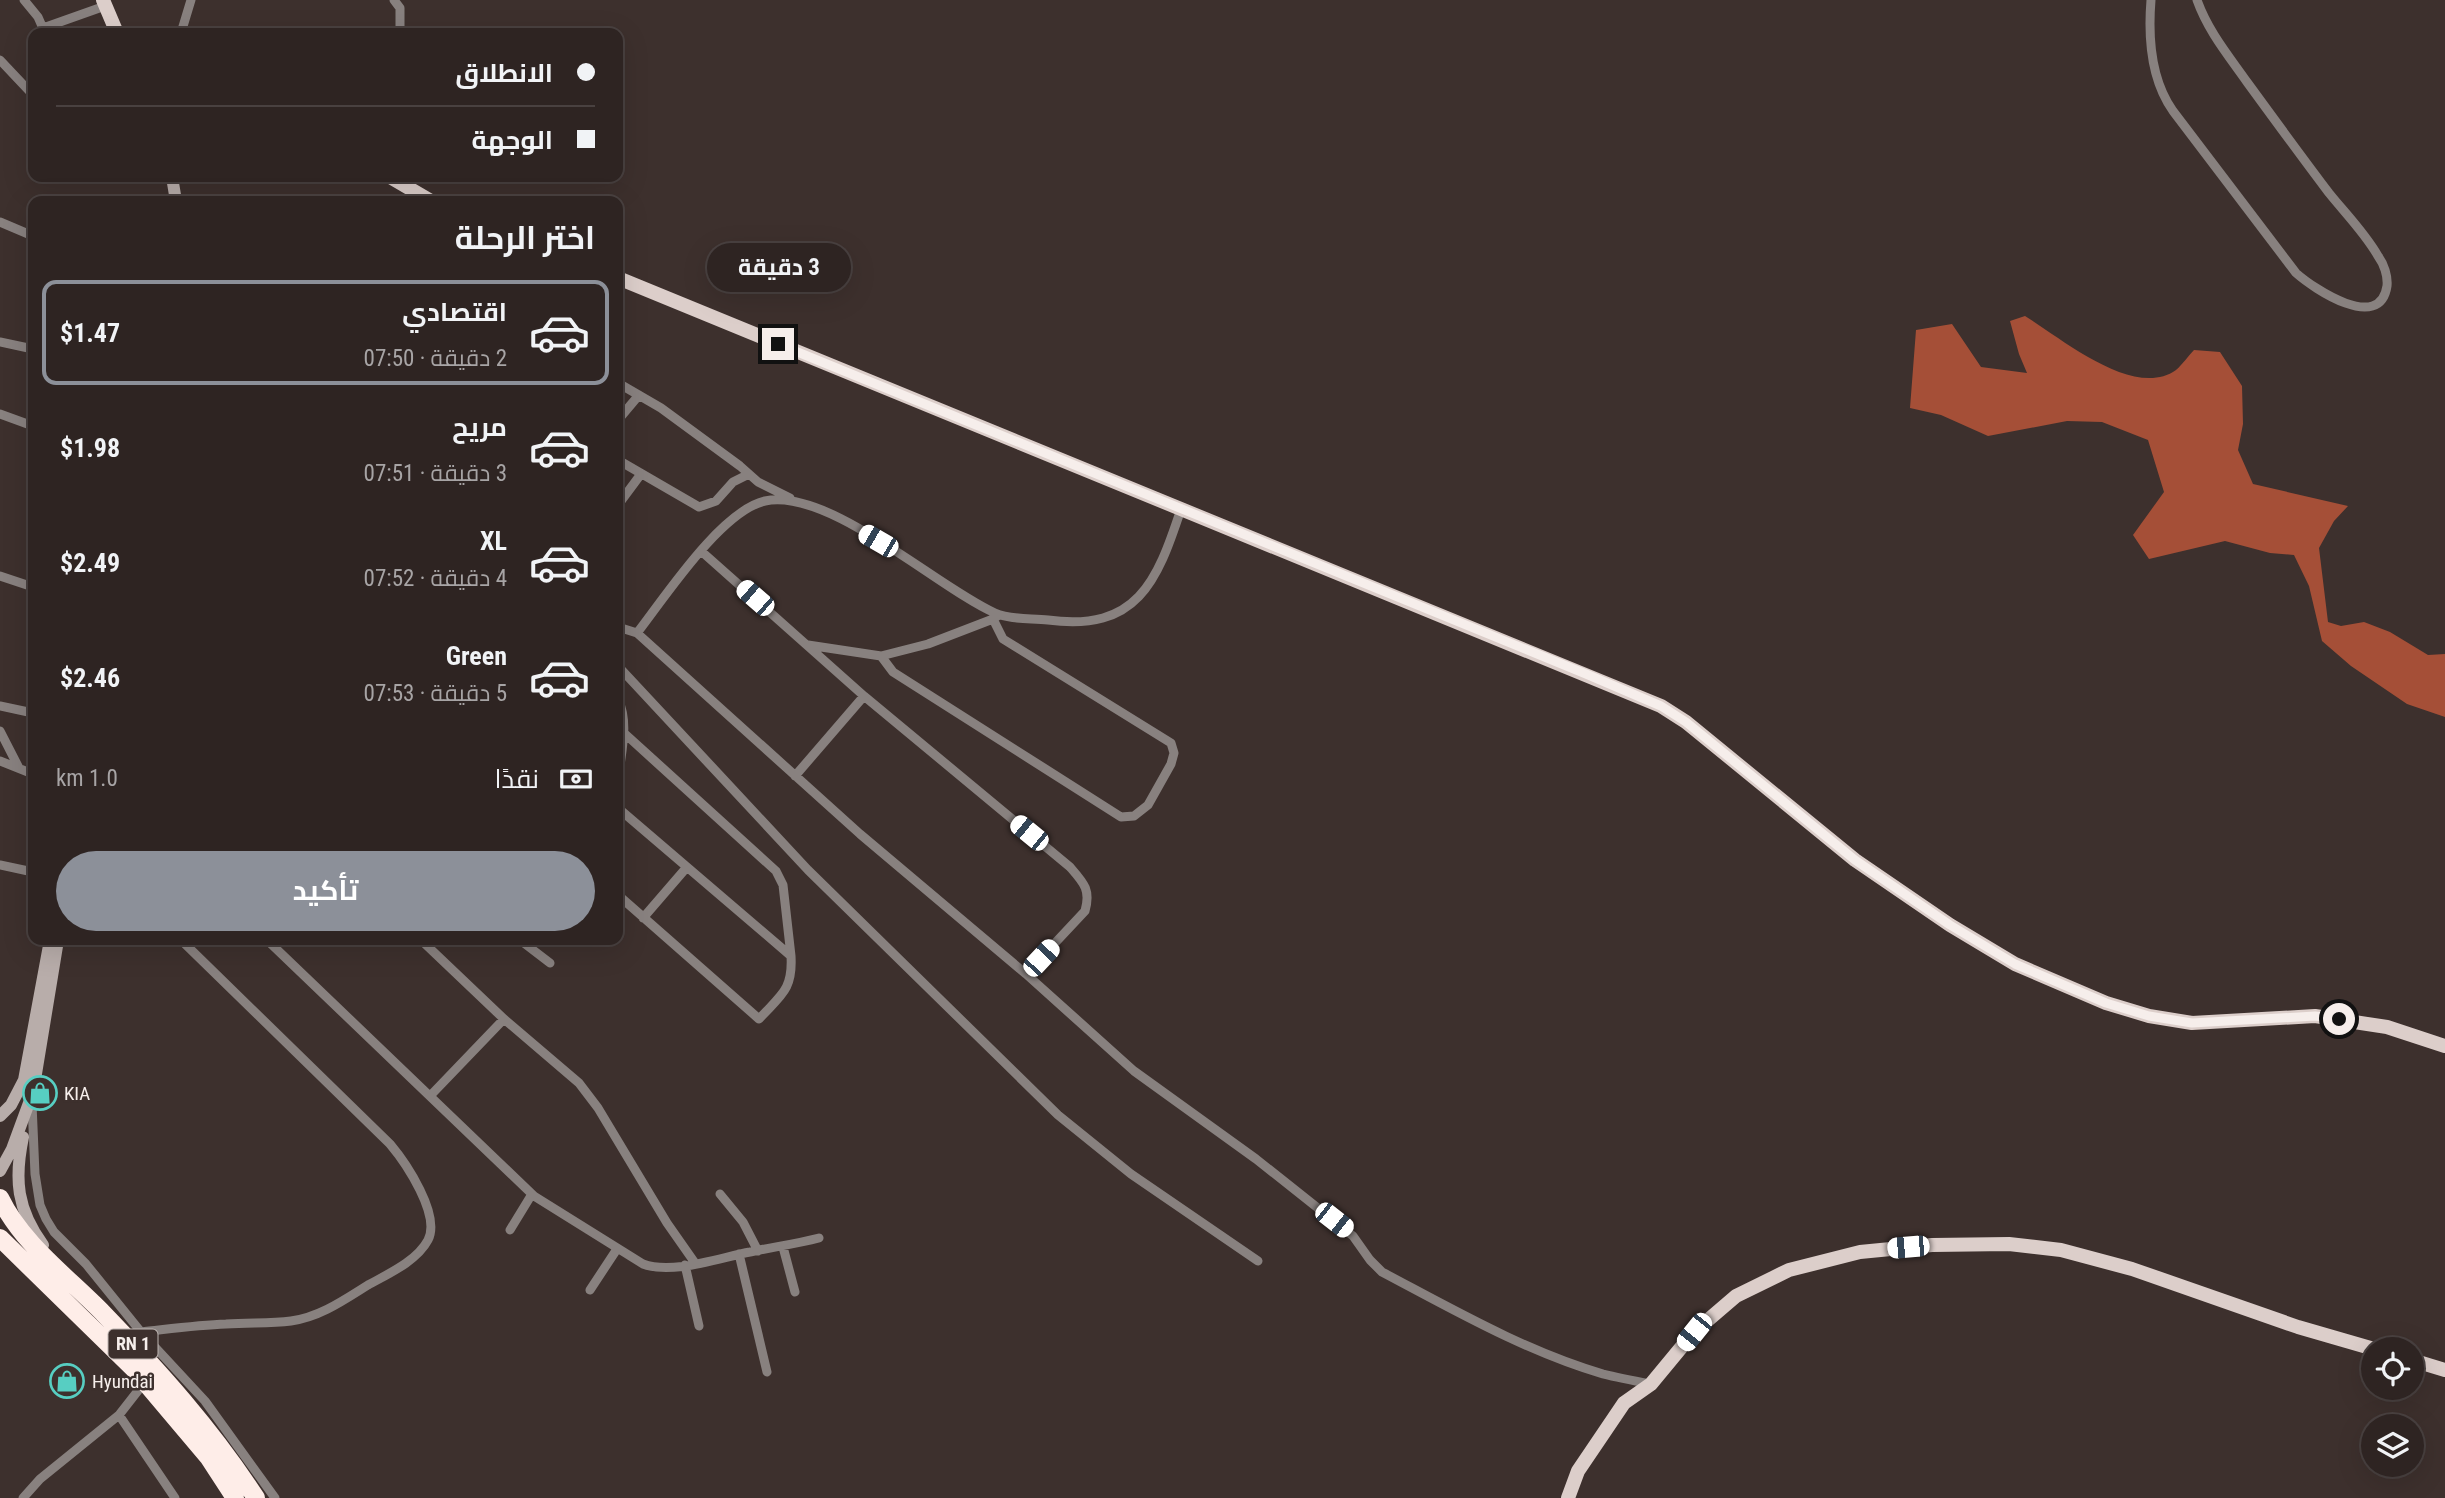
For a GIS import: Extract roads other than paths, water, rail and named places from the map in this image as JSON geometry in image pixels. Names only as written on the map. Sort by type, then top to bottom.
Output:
[{"type":"highway","name":"RN 1","points":[[0,1198],[22,1234],[154,1365],[225,1450],[256,1498]]},
{"type":"highway","name":"RN 1","points":[[0,1238],[133,1368],[209,1458],[235,1498]]},
{"type":"main road","points":[[104,3],[115,28]]},
{"type":"main road","points":[[399,182],[423,196]]},
{"type":"main road","points":[[623,280],[1661,706],[1686,722],[1855,860],[1950,925],[2015,964],[2106,1003],[2160,1018],[2192,1023],[2315,1016],[2387,1027],[2445,1046]]},
{"type":"main road","points":[[0,1115],[11,1105],[24,1080],[49,945]]},
{"type":"main road","points":[[57,945],[18,1164],[24,1217],[74,1283]]},
{"type":"main road","points":[[0,1171],[12,1149],[33,1092]]},
{"type":"main road","points":[[1569,1498],[1578,1471],[1624,1404],[1651,1384],[1694,1332],[1736,1296],[1789,1270],[1860,1252],[1933,1245],[2008,1244],[2061,1250],[2132,1269],[2229,1304],[2361,1345]]},
{"type":"main road","points":[[2424,1364],[2445,1370]]},
{"type":"street","points":[[24,0],[38,17],[43,28]]},
{"type":"street","points":[[183,28],[191,0]]},
{"type":"street","points":[[399,28],[397,4],[407,0]]},
{"type":"street","points":[[2151,0],[2150,25],[2157,82],[2162,97],[2296,273],[2309,284],[2347,303],[2359,307],[2376,304],[2383,298],[2387,287],[2387,277],[2378,255],[2221,47],[2207,25],[2197,0]]},
{"type":"street","points":[[50,28],[104,3]]},
{"type":"street","points":[[0,60],[28,90]]},
{"type":"street","points":[[0,222],[28,234]]},
{"type":"street","points":[[0,342],[28,348]]},
{"type":"street","points":[[623,386],[661,408],[758,482],[797,502],[840,518],[996,617],[1003,639],[1171,743],[1174,752],[1171,764],[1148,805],[1134,816],[1121,817],[893,672],[881,656]]},
{"type":"street","points":[[623,414],[639,395]]},
{"type":"street","points":[[0,414],[28,424]]},
{"type":"street","points":[[623,463],[699,507],[716,500],[733,482],[749,474]]},
{"type":"street","points":[[623,498],[641,474]]},
{"type":"street","points":[[637,633],[701,551],[733,517],[764,502],[797,502]]},
{"type":"street","points":[[808,645],[881,656],[928,643],[996,617],[1082,624],[1117,613],[1133,602],[1157,572],[1181,509]]},
{"type":"street","points":[[701,551],[864,696],[1070,867],[1083,882],[1088,899],[1085,911],[1026,974]]},
{"type":"street","points":[[0,576],[28,585]]},
{"type":"street","points":[[623,629],[637,633],[860,834],[1026,974],[1149,1083],[1256,1159],[1353,1236],[1382,1272],[1503,1335],[1555,1357],[1604,1374],[1651,1384]]},
{"type":"street","points":[[623,671],[808,870],[1058,1115],[1131,1174],[1258,1261]]},
{"type":"street","points":[[796,776],[864,696]]},
{"type":"street","points":[[0,706],[28,712]]},
{"type":"street","points":[[0,731],[19,768]]},
{"type":"street","points":[[623,739],[775,871],[783,885],[791,956],[792,971],[787,988],[759,1019],[623,900]]},
{"type":"street","points":[[0,761],[28,772]]},
{"type":"street","points":[[623,812],[791,956]]},
{"type":"street","points":[[0,865],[28,871]]},
{"type":"street","points":[[643,918],[687,867]]},
{"type":"street","points":[[141,1332],[292,1321],[310,1317],[409,1260],[424,1246],[431,1226],[427,1208],[412,1174],[390,1144],[186,945]]},
{"type":"street","points":[[272,945],[532,1194],[617,1249],[653,1268],[690,1264],[819,1238]]},
{"type":"street","points":[[426,945],[504,1019],[563,1068],[587,1093],[690,1264],[699,1326]]},
{"type":"street","points":[[527,945],[550,963]]},
{"type":"street","points":[[430,1096],[504,1019]]},
{"type":"street","points":[[33,1092],[33,1158],[40,1205],[46,1219],[54,1232],[86,1264],[141,1332],[205,1401],[275,1498]]},
{"type":"street","points":[[510,1230],[532,1194]]},
{"type":"street","points":[[720,1194],[743,1222],[758,1251]]},
{"type":"street","points":[[783,1247],[795,1292]]},
{"type":"street","points":[[590,1290],[617,1249]]},
{"type":"street","points":[[739,1254],[767,1372]]},
{"type":"street","points":[[23,1498],[40,1479],[119,1415],[144,1382]]},
{"type":"street","points":[[119,1415],[175,1498]]},
{"type":"place","name":"KIA","points":[[40,1093]]},
{"type":"place","name":"Hyundai","points":[[67,1381]]}]
